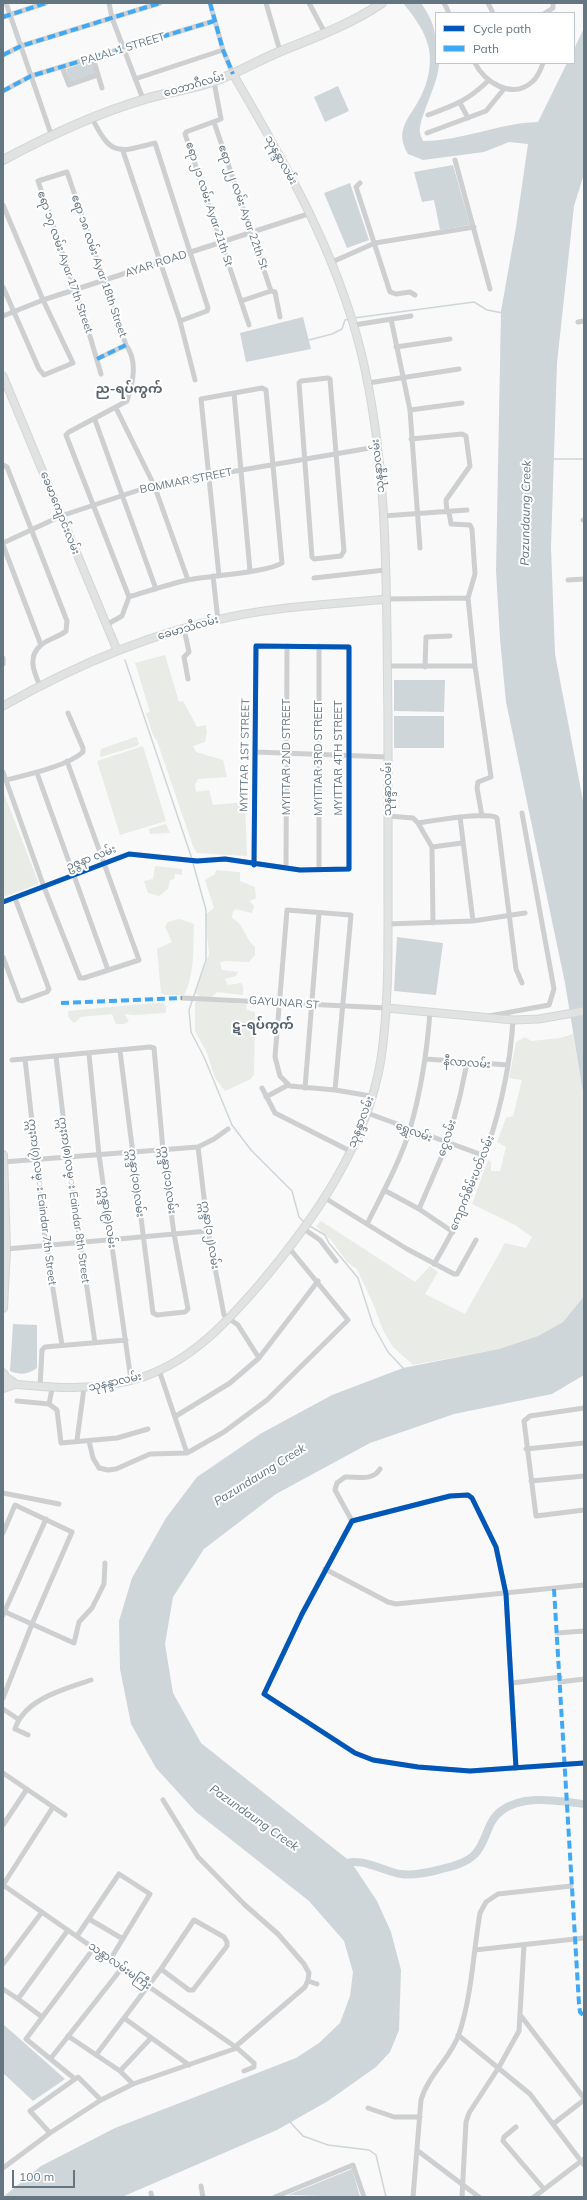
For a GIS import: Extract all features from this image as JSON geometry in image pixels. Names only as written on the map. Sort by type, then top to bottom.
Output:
[{"type":"main road","name":"ဝေဘာဂီလမ်း","points":[[3,160],[51,134],[143,99],[214,82],[280,51],[349,23],[382,3]]},
{"type":"main road","name":"သုနန္ဒာလမ်း","points":[[3,1382],[52,1388],[84,1388],[131,1380],[159,1370],[192,1351],[229,1319],[290,1249],[305,1229],[350,1151],[366,1113],[380,1062],[387,1008],[387,599],[383,516],[368,383],[354,325],[332,262],[311,213],[233,74]]},
{"type":"main road","name":"ခေမာကျောင်းလမ်း","points":[[3,376],[117,650]]},
{"type":"main road","name":"ခေမာသီလမ်း","points":[[3,706],[40,686],[117,650],[184,629],[218,620],[279,609],[387,599]]},
{"type":"main road","points":[[387,1008],[515,1020],[539,1019],[584,1011]]},
{"type":"main road","points":[[3,1160],[6,1249],[3,1308]]},
{"type":"main road","points":[[3,1373],[15,1384],[3,1388]]},
{"type":"street","points":[[6,3],[51,134]]},
{"type":"street","points":[[3,17],[46,3]]},
{"type":"street","points":[[109,3],[112,18],[143,99]]},
{"type":"street","points":[[3,55],[21,46],[160,3]]},
{"type":"street","name":"သုနန္ဒာလမ်း","points":[[210,3],[222,50],[233,74]]},
{"type":"street","points":[[266,3],[280,51]]},
{"type":"street","points":[[310,3],[325,34]]},
{"type":"street","points":[[444,3],[448,12]]},
{"type":"street","points":[[488,3],[492,12]]},
{"type":"street","points":[[547,12],[554,8],[552,3]]},
{"type":"street","name":"PALAL 1 STREET","points":[[3,91],[31,76],[214,21]]},
{"type":"street","points":[[135,79],[222,50]]},
{"type":"street","points":[[94,58],[102,88]]},
{"type":"street","points":[[477,64],[488,81],[504,89],[521,88],[532,82],[542,64]]},
{"type":"street","points":[[62,67],[69,85],[98,75]]},
{"type":"street","points":[[428,115],[460,103],[472,96],[488,81]]},
{"type":"street","points":[[214,82],[221,119],[214,122]]},
{"type":"street","points":[[427,133],[486,111],[504,89]]},
{"type":"street","points":[[460,103],[468,118]]},
{"type":"street","points":[[92,118],[106,143],[123,151],[156,143],[208,310],[180,321]]},
{"type":"street","name":"ဧရာ ၂၂ လမ်း Ayar 22th St","points":[[214,122],[271,291],[275,292],[280,317]]},
{"type":"street","name":"ဧရာ ၂၁ လမ်း Ayar 21th St","points":[[214,122],[186,132],[185,134],[249,325]]},
{"type":"street","points":[[123,151],[180,321],[195,380]]},
{"type":"street","points":[[455,160],[490,289]]},
{"type":"street","name":"ဧရာ ၁၈ လမ်း Ayar 18th Street","points":[[67,172],[126,344],[132,352],[132,384],[127,401],[116,408]]},
{"type":"street","name":"ဧရာ ၁၇ လမ်း Ayar 17th Street","points":[[67,172],[38,181],[75,290],[101,374]]},
{"type":"street","points":[[360,183],[356,187],[390,292],[396,294],[410,292],[415,295]]},
{"type":"street","points":[[3,205],[43,300],[73,363],[44,374],[39,370],[4,289]]},
{"type":"street","name":"AYAR ROAD","points":[[3,316],[43,300],[311,213]]},
{"type":"street","points":[[332,262],[375,243],[474,226]]},
{"type":"street","points":[[241,301],[271,291]]},
{"type":"street","points":[[354,325],[411,316]]},
{"type":"street","points":[[391,319],[410,410],[420,548]]},
{"type":"street","points":[[578,322],[584,321]]},
{"type":"street","points":[[396,347],[450,339]]},
{"type":"street","points":[[97,359],[126,344]]},
{"type":"street","points":[[368,383],[459,369]]},
{"type":"street","points":[[330,379],[337,453],[344,551],[341,556],[314,559],[312,557],[299,383],[301,381],[330,379]]},
{"type":"street","points":[[129,596],[188,580],[216,576],[250,570],[282,563],[266,390],[264,389],[201,399],[210,475],[216,576],[218,620]]},
{"type":"street","points":[[234,393],[250,570]]},
{"type":"street","points":[[410,410],[462,403]]},
{"type":"street","points":[[106,625],[122,616],[129,596],[66,435],[69,432],[116,408],[154,485],[188,580]]},
{"type":"street","points":[[95,420],[156,589]]},
{"type":"street","points":[[411,439],[462,434],[466,436],[470,466],[446,500],[451,524],[470,525],[472,528],[475,574],[468,598],[475,666],[491,777],[478,782],[477,788],[482,816]]},
{"type":"street","name":"BOMMAR STREET","points":[[3,544],[61,516],[92,504],[154,485],[376,447]]},
{"type":"street","points":[[4,465],[31,530],[68,627],[62,634],[41,645],[32,662],[40,686]]},
{"type":"street","points":[[383,516],[418,515],[467,510]]},
{"type":"street","points":[[3,544],[41,645]]},
{"type":"street","points":[[314,578],[385,570]]},
{"type":"street","points":[[568,580],[584,579]]},
{"type":"street","points":[[387,599],[468,598]]},
{"type":"street","points":[[184,629],[189,652],[184,657],[188,679]]},
{"type":"street","points":[[425,667],[426,637],[450,636]]},
{"type":"street","name":"MYITTAR 1ST STREET","points":[[254,865],[256,646],[287,646]]},
{"type":"street","points":[[287,646],[320,646]]},
{"type":"street","name":"MYITTAR 2ND STREET","points":[[286,868],[287,646]]},
{"type":"street","name":"MYITTAR 4TH STREET","points":[[320,646],[349,647],[349,869]]},
{"type":"street","name":"MYITTAR 3RD STREET","points":[[319,870],[318,755],[320,646]]},
{"type":"street","points":[[3,658],[3,664]]},
{"type":"street","points":[[387,666],[475,666]]},
{"type":"street","points":[[6,780],[37,773],[79,755],[83,748],[68,713]]},
{"type":"street","points":[[256,752],[350,757],[388,757]]},
{"type":"street","points":[[3,772],[44,887],[80,978],[84,978],[139,960],[106,864],[67,761]]},
{"type":"street","points":[[37,773],[76,875],[108,970]]},
{"type":"street","points":[[481,1017],[529,1010],[549,1005],[554,989],[522,813]]},
{"type":"street","points":[[388,816],[411,817],[418,823],[432,847],[433,923]]},
{"type":"street","points":[[418,823],[460,817],[482,816],[497,818],[516,968],[522,983]]},
{"type":"street","points":[[460,817],[462,843],[473,921]]},
{"type":"street","points":[[432,847],[462,843]]},
{"type":"street","name":"ဥဇ္ဇနာ လမ်း","points":[[3,902],[129,854],[194,861],[225,860],[286,868],[319,870],[349,869]]},
{"type":"street","points":[[3,957],[19,1000],[22,1001],[44,994],[48,989],[15,898]]},
{"type":"street","points":[[335,1090],[351,915],[286,910],[275,1057],[280,1076],[288,1085],[335,1090],[371,1096]]},
{"type":"street","points":[[305,1088],[319,912]]},
{"type":"street","points":[[388,924],[473,921],[510,914],[525,913]]},
{"type":"street","name":"GAYUNAR ST","points":[[182,998],[387,1008]]},
{"type":"street","points":[[367,1224],[384,1190],[410,1130],[426,1059],[430,1012]]},
{"type":"street","name":"ကျောက်စိမ်းပတ်လမ်း","points":[[434,1264],[453,1232],[485,1156],[494,1129],[508,1066],[515,1020]]},
{"type":"street","name":"ဣန္ဒာ(၁၁)လမ်း","points":[[120,1051],[154,1048],[163,1150],[174,1234],[187,1311],[155,1314]]},
{"type":"street","points":[[12,1060],[120,1051]]},
{"type":"street","name":"ဣန္ဒာ(၁၀)လမ်း","points":[[120,1051],[153,1313],[155,1314]]},
{"type":"street","name":"ဣန္ဒာ(၉)လမ်း","points":[[89,1054],[99,1155],[131,1380]]},
{"type":"street","name":"ဣႏၵာ(၈)လမ္း Eaindar 8th Street","points":[[56,1056],[68,1157],[95,1343]]},
{"type":"street","name":"ဣႏၵာ(၇)လမ္း Eaindar 7th Street","points":[[25,1059],[46,1246],[62,1345]]},
{"type":"street","name":"နီလာလမ်း","points":[[426,1059],[508,1066]]},
{"type":"street","name":"ငွေလမ်း","points":[[419,1209],[447,1144],[467,1063]]},
{"type":"street","points":[[266,1097],[288,1085]]},
{"type":"street","points":[[262,1088],[275,1113],[350,1151]]},
{"type":"street","name":"ရွှေလမ်း","points":[[366,1113],[447,1144],[485,1156]]},
{"type":"street","points":[[3,1160],[36,1160],[198,1147],[214,1139],[228,1129]]},
{"type":"street","name":"ဣန္ဒာ(၁၂)လမ်း","points":[[198,1147],[208,1231],[224,1315],[229,1319]]},
{"type":"street","points":[[384,1190],[419,1209],[453,1232]]},
{"type":"street","points":[[324,1198],[434,1264],[454,1274],[457,1274],[476,1240]]},
{"type":"street","points":[[305,1229],[320,1240],[336,1261]]},
{"type":"street","points":[[6,1249],[208,1231]]},
{"type":"street","points":[[89,1441],[93,1458],[99,1468],[108,1470],[116,1469],[150,1454],[186,1454],[224,1432],[267,1400],[348,1322],[348,1317],[290,1249]]},
{"type":"street","points":[[176,1416],[230,1383],[259,1358],[318,1281]]},
{"type":"street","points":[[229,1319],[238,1325],[259,1358]]},
{"type":"street","points":[[40,1386],[42,1350],[45,1347],[126,1340]]},
{"type":"street","points":[[159,1370],[176,1416],[186,1454]]},
{"type":"street","points":[[49,1404],[52,1388]]},
{"type":"street","points":[[77,1440],[84,1388]]},
{"type":"street","points":[[17,1401],[49,1404],[57,1410],[61,1443],[77,1440],[89,1441],[116,1438],[148,1429]]},
{"type":"street","points":[[584,1408],[526,1418],[524,1421],[526,1448],[536,1516],[584,1510]]},
{"type":"street","points":[[526,1448],[584,1443]]},
{"type":"street","points":[[352,1521],[335,1490],[337,1483],[345,1477],[356,1478],[374,1476],[380,1470]]},
{"type":"street","points":[[531,1481],[584,1476]]},
{"type":"street","points":[[3,1493],[59,1504]]},
{"type":"street","points":[[516,1768],[506,1594],[496,1547],[468,1495],[450,1496],[352,1521],[326,1569],[264,1694],[355,1753],[374,1760],[418,1767],[470,1771],[516,1768],[584,1763]]},
{"type":"street","points":[[3,1533],[15,1505],[72,1532],[32,1624],[3,1698]]},
{"type":"street","points":[[46,1519],[4,1613],[74,1643],[79,1622],[92,1608],[104,1584],[105,1563]]},
{"type":"street","points":[[326,1569],[396,1604],[584,1585]]},
{"type":"street","points":[[557,1633],[584,1631]]},
{"type":"street","points":[[512,1683],[560,1679],[584,1679]]},
{"type":"street","points":[[28,1735],[15,1728],[18,1718],[33,1705],[55,1693],[91,1680]]},
{"type":"street","points":[[3,1709],[18,1718]]},
{"type":"street","points":[[3,1773],[65,1815]]},
{"type":"street","points":[[3,1825],[27,1789]]},
{"type":"street","points":[[3,2168],[50,2133],[101,2100],[134,2084],[236,2048],[305,1987],[308,1981],[308,1974],[304,1964],[278,1934],[245,1905],[198,1857],[163,1800]]},
{"type":"street","points":[[3,1885],[53,1807]]},
{"type":"street","points":[[77,1936],[120,1874],[150,1894],[110,1960]]},
{"type":"street","name":"သန္တာလမ်းမကြီး","points":[[3,1885],[254,2062],[254,2067],[244,2071]]},
{"type":"street","points":[[413,2197],[423,2092],[458,2035],[470,1991],[480,1914],[491,1898],[509,1892],[571,1886]]},
{"type":"street","points":[[3,1964],[42,1912]]},
{"type":"street","points":[[96,2055],[161,1969],[195,1919],[224,1937],[227,1942],[227,1946],[193,1990],[189,1990],[161,1969]]},
{"type":"street","points":[[89,1920],[123,1939]]},
{"type":"street","points":[[18,1999],[68,1930]]},
{"type":"street","points":[[475,1950],[584,1938]]},
{"type":"street","points":[[462,2197],[466,2122],[469,2113],[499,2067],[519,2031],[524,1945]]},
{"type":"street","points":[[94,1948],[26,2039],[75,2078],[79,2077],[101,2100]]},
{"type":"street","points":[[51,2058],[122,1968]]},
{"type":"street","points":[[308,1981],[317,1984]]},
{"type":"street","points":[[3,1988],[42,2017]]},
{"type":"street","points":[[521,2016],[584,2099],[553,2124]]},
{"type":"street","points":[[124,2018],[189,2065]]},
{"type":"street","points":[[458,2035],[499,2067],[530,2094],[583,2162],[534,2197]]},
{"type":"street","points":[[68,2036],[120,2071],[134,2084]]},
{"type":"street","points":[[120,2071],[151,2038]]},
{"type":"street","points":[[50,2133],[30,2111],[75,2078]]},
{"type":"street","points":[[368,2108],[394,2117],[420,2117]]},
{"type":"street","points":[[516,2127],[504,2137],[504,2141],[544,2189]]},
{"type":"street","points":[[418,2151],[479,2197]]},
{"type":"street","points":[[278,2196],[353,2165],[364,2197]]},
{"type":"street","points":[[202,2186],[203,2197]]},
{"type":"shaded area","points":[[165,655],[179,702],[183,701],[197,727],[206,725],[207,732],[205,742],[193,746],[196,752],[223,760],[227,777],[198,779],[195,785],[196,792],[209,790],[213,805],[245,802],[247,856],[197,853],[193,846],[146,713],[150,712],[135,663]]},
{"type":"shaded area","points":[[137,737],[139,744],[137,746],[101,757],[101,749]]},
{"type":"shaded area","points":[[143,746],[166,821],[120,835],[97,761]]},
{"type":"shaded area","points":[[3,791],[39,884],[3,897]]},
{"type":"shaded area","points":[[166,824],[170,833],[150,834],[149,829]]},
{"type":"shaded area","points":[[155,866],[182,869],[182,875],[175,874],[174,879],[170,880],[168,889],[159,896],[148,893],[144,881],[153,879]]},
{"type":"shaded area","points":[[216,870],[240,872],[240,881],[255,887],[256,898],[250,901],[254,906],[252,913],[236,909],[233,911],[232,918],[239,924],[255,947],[255,955],[249,962],[224,961],[220,963],[222,970],[238,972],[236,976],[225,979],[228,985],[241,983],[243,986],[243,995],[217,992],[211,998],[201,997],[195,993],[209,954],[205,915],[214,908],[205,880],[215,874]]},
{"type":"shaded area","points":[[179,919],[194,924],[192,969],[188,987],[184,995],[164,995],[161,993],[157,949],[172,942],[165,927],[168,922]]},
{"type":"shaded area","points":[[197,1001],[246,1004],[247,1010],[255,1012],[254,1074],[251,1079],[225,1091],[215,1078],[207,1053],[195,1031],[195,1003]]},
{"type":"shaded area","points":[[163,1003],[166,1006],[166,1013],[126,1014],[125,1015],[129,1021],[124,1024],[116,1024],[112,1014],[81,1017],[74,1023],[68,1015],[68,1011]]},
{"type":"shaded area","points":[[573,1034],[584,1099],[584,1296],[563,1322],[538,1336],[499,1349],[413,1365],[393,1347],[383,1330],[357,1269],[347,1262],[332,1241],[316,1226],[321,1221],[415,1282],[430,1266],[438,1272],[425,1294],[465,1314],[505,1243],[526,1248],[532,1237],[515,1225],[472,1204],[488,1160],[491,1162],[491,1171],[500,1171],[506,1147],[497,1142],[506,1118],[513,1116],[522,1080],[509,1078],[516,1042],[525,1037],[531,1041],[560,1038]]},
{"type":"water","name":"Pazundaung Creek","points":[[403,3],[421,3],[426,11],[433,25],[435,38],[435,64],[439,64],[436,80],[420,126],[420,133],[423,141],[452,138],[509,125],[538,122],[567,64],[575,64],[575,47],[584,28],[584,174],[574,206],[557,363],[551,547],[555,654],[584,806],[584,1099],[565,983],[506,702],[496,571],[501,311],[516,227],[528,144],[509,142],[484,152],[423,160],[408,154],[402,137],[403,130],[424,90],[430,62],[427,42],[420,26]]},
{"type":"water","points":[[92,60],[96,74],[70,83],[66,69]]},
{"type":"water","points":[[338,86],[349,111],[325,122],[314,97]]},
{"type":"water","points":[[453,165],[470,225],[440,230],[434,200],[422,202],[414,172]]},
{"type":"water","points":[[350,183],[369,240],[347,248],[324,193]]},
{"type":"water","points":[[303,317],[311,349],[246,362],[240,333]]},
{"type":"water","points":[[394,680],[445,680],[444,712],[394,711]]},
{"type":"water","points":[[394,716],[444,716],[444,748],[394,748]]},
{"type":"water","points":[[397,937],[443,943],[436,995],[394,991]]},
{"type":"water","name":"Pazundaung Creek","points":[[584,1296],[584,1375],[552,1394],[454,1414],[370,1443],[276,1494],[204,1549],[173,1597],[165,1644],[173,1693],[201,1743],[351,1862],[377,1901],[391,1932],[401,1970],[399,2030],[390,2052],[376,2067],[328,2101],[277,2130],[122,2197],[3,2197],[41,2166],[115,2128],[296,2058],[319,2043],[340,2023],[350,1996],[353,1972],[344,1941],[309,1901],[196,1812],[156,1768],[131,1724],[120,1669],[119,1621],[132,1578],[166,1518],[197,1477],[260,1434],[332,1395],[403,1368],[499,1349],[538,1336],[563,1322]]},
{"type":"water","points":[[13,1324],[37,1325],[37,1368],[27,1373],[21,1374],[10,1371]]},
{"type":"water","points":[[3,2024],[65,2079],[33,2101],[3,2073]]},
{"type":"water","points":[[352,2169],[360,2197],[288,2195]]},
{"type":"waterway","points":[[354,318],[474,302],[487,310],[503,313]]},
{"type":"waterway","points":[[309,340],[332,334],[342,329],[345,320],[349,319]]},
{"type":"waterway","points":[[552,459],[584,459]]},
{"type":"waterway","points":[[125,660],[192,859]]},
{"type":"waterway","points":[[193,863],[206,910],[206,960],[189,1010],[191,1032],[204,1057],[232,1125],[251,1150],[292,1191],[299,1217],[305,1223]]},
{"type":"waterway","points":[[308,1225],[325,1235],[329,1243],[358,1278],[373,1325],[388,1352],[404,1369]]},
{"type":"waterway","points":[[343,1865],[349,1862],[364,1863],[406,1875],[438,1870],[462,1863],[474,1855],[482,1845],[492,1821],[501,1811],[510,1806],[520,1802],[541,1800],[584,1804]]},
{"type":"waterway","points":[[290,2122],[303,2136],[328,2145],[369,2150],[376,2155],[386,2197]]},
{"type":"marked path","points":[[3,17],[46,3]]},
{"type":"marked path","points":[[3,55],[21,46],[160,3]]},
{"type":"marked path","points":[[210,3],[223,50],[233,74]]},
{"type":"marked path","points":[[3,91],[31,76],[214,21]]},
{"type":"marked path","points":[[97,359],[126,345]]},
{"type":"marked path","points":[[61,1003],[182,998]]},
{"type":"marked path","points":[[554,1589],[579,2004],[580,2012],[584,2016]]},
{"type":"cycle path","points":[[3,902],[129,854],[197,861],[225,859],[300,870],[349,869],[349,647],[256,646],[254,865]]},
{"type":"cycle path","points":[[516,1768],[506,1594],[496,1547],[472,1498],[468,1495],[450,1496],[352,1521],[302,1614],[264,1694],[355,1753],[373,1760],[418,1767],[470,1771],[584,1763]]},
{"type":"district","name":"ည-ရပ်ကွက်","points":[[129,389]]},
{"type":"district","name":"ဋ-ရပ်ကွက်","points":[[263,1025]]}]
